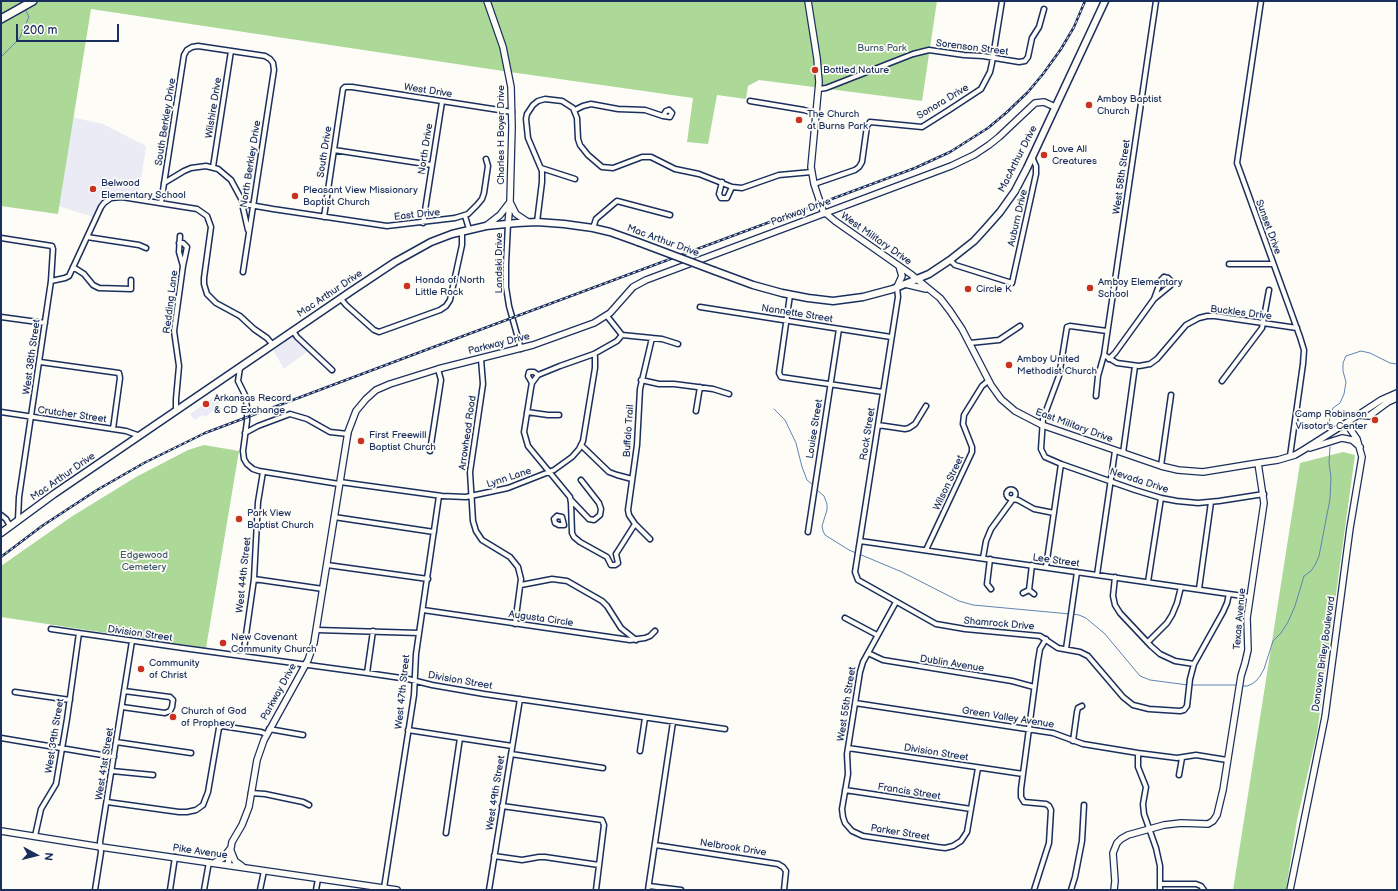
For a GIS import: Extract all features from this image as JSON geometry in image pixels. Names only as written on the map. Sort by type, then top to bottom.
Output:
[{"type":"highway","points":[[1,19],[33,1]]},
{"type":"main road","name":"MacArthur Drive","points":[[715,271],[753,285],[790,295],[834,301],[863,297],[897,287],[917,279],[950,260],[974,241],[1000,212],[1015,191],[1104,1]]},
{"type":"main road","name":"Mac Arthur Drive","points":[[1,534],[54,494],[273,344],[395,262],[416,249],[441,238],[462,231],[486,226],[528,222],[564,224],[610,232],[715,271]]},
{"type":"street","name":"Charles H Boyer Drive","points":[[487,1],[506,60],[511,87],[512,112],[510,202],[508,224]]},
{"type":"street","name":"West Military Drive","points":[[808,1],[817,58],[819,89],[812,155],[812,172],[820,203],[825,213],[835,221],[917,279]]},
{"type":"street","name":"Sonora Drive","points":[[814,184],[855,170],[859,167],[862,162],[867,126],[870,122],[922,127],[974,94],[983,85],[990,72],[1002,1]]},
{"type":"street","name":"West 58th Street","points":[[1096,396],[1098,376],[1104,355],[1156,1]]},
{"type":"street","name":"Sunset Drive","points":[[1261,1],[1237,163],[1304,350],[1304,360],[1290,456]]},
{"type":"street","name":"Sorenson Street","points":[[819,89],[826,88],[914,54],[929,50],[1019,62],[1025,61],[1028,57],[1032,38],[1039,27],[1044,9]]},
{"type":"street","name":"South Berkley Drive","points":[[161,203],[184,55],[187,50],[198,46],[231,51]]},
{"type":"street","name":"North Berkley Drive","points":[[231,51],[265,56],[273,63],[274,70],[243,272]]},
{"type":"street","name":"Wilshire Drive","points":[[213,167],[231,51]]},
{"type":"street","name":"West Drive","points":[[343,89],[345,87],[352,87],[512,112]]},
{"type":"street","name":"South Drive","points":[[324,217],[343,89]]},
{"type":"street","points":[[537,222],[542,182],[541,168],[528,138],[526,119],[529,110],[537,102],[545,99],[565,102],[575,110],[580,145],[588,156],[602,166],[613,168],[642,157],[651,157],[675,169],[699,174],[732,187],[744,188],[779,175],[812,172]]},
{"type":"street","points":[[750,101],[804,110],[817,114]]},
{"type":"street","name":"North Drive","points":[[423,223],[442,102]]},
{"type":"street","name":"Parkway Drive","points":[[228,865],[232,842],[247,814],[257,760],[268,732],[305,665],[311,651],[317,630],[348,434],[356,411],[372,393],[390,384],[438,369],[521,349],[594,323],[607,316],[628,292],[636,285],[646,280],[942,170],[970,157],[999,137],[1035,103],[1044,102],[1055,107]]},
{"type":"street","points":[[575,110],[582,106],[591,104],[618,110],[645,110],[662,116]]},
{"type":"street","points":[[334,150],[432,165]]},
{"type":"street","name":"Auburn Drive","points":[[950,260],[955,265],[1012,283],[1036,174],[1036,166],[1032,157]]},
{"type":"street","points":[[470,229],[465,216],[477,205],[483,196],[488,166],[486,159]]},
{"type":"street","points":[[164,183],[190,168],[213,167],[223,172],[232,180],[244,204],[243,208],[248,236]]},
{"type":"street","points":[[541,168],[575,179]]},
{"type":"street","points":[[722,182],[719,194],[721,198],[726,199],[732,187]]},
{"type":"street","points":[[51,281],[68,276],[104,203],[112,197],[197,209],[207,216],[211,230],[204,278],[207,294],[216,304],[240,316],[254,329],[268,338],[273,344]]},
{"type":"street","points":[[593,228],[596,219],[617,201],[670,215]]},
{"type":"street","points":[[510,202],[516,214],[528,222]]},
{"type":"street","name":"Landski Drive","points":[[486,226],[500,215],[510,202]]},
{"type":"street","name":"East Drive","points":[[244,204],[387,226],[423,223],[465,216]]},
{"type":"street","points":[[835,209],[835,221]]},
{"type":"street","name":"Landski Drive","points":[[508,224],[506,287],[509,306],[521,349]]},
{"type":"street","points":[[341,299],[377,332],[382,332],[440,310],[446,306],[450,300],[462,245],[462,231]]},
{"type":"street","name":"Redding Lane","points":[[180,236],[180,256],[183,266]]},
{"type":"street","points":[[87,237],[139,245],[146,248]]},
{"type":"street","name":"West 38th Street","points":[[1,238],[52,247],[51,281],[19,497],[18,520]]},
{"type":"street","name":"Redding Lane","points":[[176,411],[179,366],[174,331],[187,247],[183,243],[179,243]]},
{"type":"street","points":[[1229,264],[1273,264]]},
{"type":"street","points":[[897,287],[902,276],[899,266]]},
{"type":"street","points":[[73,267],[84,274],[92,285],[99,288],[131,289],[131,280]]},
{"type":"street","points":[[1104,355],[1109,359],[1115,353],[1154,299],[1161,279],[1164,277],[1168,278],[1171,281],[1171,286],[1154,299]]},
{"type":"street","name":"East Military Drive","points":[[917,279],[940,298],[950,311],[970,343],[988,381],[1001,399],[1014,411],[1042,425],[1115,451],[1178,470],[1203,472],[1258,464],[1290,456],[1305,449]]},
{"type":"street","points":[[905,284],[929,290]]},
{"type":"street","name":"Rock Street","points":[[860,582],[855,575],[898,297],[897,287]]},
{"type":"street","points":[[1222,381],[1262,328],[1269,290]]},
{"type":"street","points":[[790,295],[780,376],[782,378],[883,392]]},
{"type":"street","name":"Nannette Street","points":[[700,307],[891,337]]},
{"type":"street","points":[[607,316],[622,335],[662,339],[678,344]]},
{"type":"street","name":"Buckles Drive","points":[[1109,359],[1117,363],[1145,366],[1155,361],[1186,325],[1199,318],[1215,316],[1297,328]]},
{"type":"street","points":[[1,317],[45,324]]},
{"type":"street","points":[[970,343],[998,340],[1020,326]]},
{"type":"street","name":"Nevada Drive","points":[[1107,331],[1070,326],[1067,327],[1058,376],[1043,419],[1041,449],[1044,455],[1049,460],[1161,498],[1187,502],[1211,502],[1264,494]]},
{"type":"street","name":"Louise Street","points":[[808,532],[838,329]]},
{"type":"street","points":[[293,332],[332,370]]},
{"type":"street","points":[[581,480],[599,503],[601,509],[600,515],[594,520],[589,519],[571,500],[568,494],[526,442],[524,432],[532,383],[538,376],[549,370],[594,354],[617,341],[622,335]]},
{"type":"street","name":"Buffalo Trail","points":[[650,539],[635,524],[629,516],[628,510],[637,445],[639,395],[652,338]]},
{"type":"street","name":"Lynn Lane","points":[[234,372],[246,400],[247,413],[243,451],[244,460],[253,468],[263,472],[459,498],[517,485],[549,472],[572,457],[581,445],[586,431],[595,368],[594,354]]},
{"type":"street","name":"Arrowhead Road","points":[[481,359],[483,384],[471,463],[473,521],[476,531],[481,538],[515,561],[520,572],[521,585],[515,624]]},
{"type":"street","points":[[40,362],[117,372],[120,374],[113,429]]},
{"type":"street","points":[[1123,453],[1135,366]]},
{"type":"street","points":[[238,381],[240,368]]},
{"type":"street","points":[[430,451],[441,380],[438,369]]},
{"type":"street","points":[[532,383],[528,376],[529,372],[534,372],[538,376]]},
{"type":"street","points":[[642,380],[659,384],[700,387],[729,394]]},
{"type":"street","name":"Wilson Street","points":[[926,550],[972,452],[972,448],[963,424],[964,415],[982,386],[988,381]]},
{"type":"street","points":[[696,411],[700,387]]},
{"type":"street","points":[[1305,449],[1381,400],[1397,393]]},
{"type":"street","points":[[1161,466],[1171,395]]},
{"type":"street","points":[[1359,415],[1369,416],[1397,398]]},
{"type":"street","points":[[878,425],[905,429],[910,428],[915,424],[926,406]]},
{"type":"street","name":"Crutcher Street","points":[[1,412],[31,418],[130,431],[140,436]]},
{"type":"street","points":[[527,412],[548,416],[559,415]]},
{"type":"street","points":[[245,433],[258,426],[290,414],[307,418],[330,432],[348,434]]},
{"type":"street","points":[[1346,423],[1354,433],[1361,448]]},
{"type":"street","points":[[1305,449],[1342,438],[1352,440],[1361,448]]},
{"type":"street","points":[[581,445],[609,472],[632,479]]},
{"type":"street","name":"Donovan Briley Boulevard","points":[[1290,890],[1326,710],[1350,528],[1362,456],[1361,448]]},
{"type":"street","points":[[1097,575],[1115,451]]},
{"type":"street","points":[[1046,567],[1061,464]]},
{"type":"street","name":"Texas Avenue","points":[[1148,829],[1173,824],[1206,824],[1212,822],[1217,815],[1239,685],[1248,650],[1247,625],[1250,597],[1264,508],[1264,494],[1258,464]]},
{"type":"street","name":"West 44th Street","points":[[243,656],[254,579],[258,502],[263,472]]},
{"type":"street","name":"West 47th Street","points":[[384,889],[415,681],[416,654],[439,496]]},
{"type":"street","points":[[1148,582],[1161,498]]},
{"type":"street","points":[[983,558],[986,540],[991,529],[1013,499],[1018,500],[1034,509],[1054,513]]},
{"type":"street","points":[[571,500],[572,533],[577,540],[607,557],[610,564],[615,565],[618,562],[616,554]]},
{"type":"street","points":[[1199,589],[1211,502]]},
{"type":"street","points":[[1,515],[6,519],[10,526]]},
{"type":"street","points":[[334,517],[434,532]]},
{"type":"street","points":[[564,524],[572,525]]},
{"type":"street","points":[[607,557],[616,554],[635,524]]},
{"type":"street","name":"Lee Street","points":[[860,541],[1250,597]]},
{"type":"street","points":[[990,559],[985,585],[991,589]]},
{"type":"street","points":[[327,565],[428,579]]},
{"type":"street","points":[[1032,565],[1030,590],[1034,594]]},
{"type":"street","points":[[1066,650],[1078,572]]},
{"type":"street","points":[[1115,577],[1112,596],[1120,613],[1165,657],[1175,661],[1194,664]]},
{"type":"street","points":[[254,579],[323,589]]},
{"type":"street","points":[[521,585],[552,580],[567,581],[593,595],[604,603],[621,628],[636,640],[648,637],[655,631]]},
{"type":"street","name":"Shamrock Drive","points":[[860,582],[932,623],[965,629],[1037,635],[1046,639],[1056,647],[1083,653],[1088,656],[1123,697],[1138,707],[1154,710],[1183,711],[1187,706],[1189,685],[1194,664],[1223,612],[1229,594]]},
{"type":"street","points":[[1148,642],[1167,623],[1172,615],[1177,604],[1181,587]]},
{"type":"street","points":[[1023,593],[1030,590]]},
{"type":"street","name":"West 55th Street","points":[[843,817],[842,809],[848,774],[848,748],[861,666],[896,602]]},
{"type":"street","name":"Augusta Circle","points":[[423,610],[591,635],[636,640]]},
{"type":"street","points":[[845,618],[877,635]]},
{"type":"street","name":"Division Street","points":[[51,629],[367,673],[461,690],[725,729]]},
{"type":"street","points":[[317,630],[419,633]]},
{"type":"street","points":[[367,673],[373,631]]},
{"type":"street","name":"West 39th Street","points":[[36,836],[41,809],[56,784],[79,633]]},
{"type":"street","points":[[1034,890],[1049,843],[1051,812],[1048,805],[1044,803],[1024,802],[1021,797],[1021,789],[1039,651],[1046,639]]},
{"type":"street","name":"West 41st Street","points":[[95,890],[101,852],[100,842],[132,641]]},
{"type":"street","name":"Dublin Avenue","points":[[868,653],[883,660],[1012,681],[1034,687]]},
{"type":"street","points":[[122,707],[166,713],[170,712],[173,700],[170,697],[124,691]]},
{"type":"street","points":[[15,692],[70,700]]},
{"type":"street","name":"West 49th Street","points":[[489,890],[520,699]]},
{"type":"street","name":"Green Valley Avenue","points":[[855,703],[1029,729],[1059,735],[1083,744],[1138,753],[1171,758],[1182,758],[1196,755],[1227,760]]},
{"type":"street","points":[[1073,741],[1078,710],[1082,706]]},
{"type":"street","points":[[640,752],[645,718]]},
{"type":"street","points":[[673,722],[648,888],[681,890]]},
{"type":"street","points":[[107,802],[183,812],[193,811],[200,808],[208,792],[218,729],[220,727],[303,735]]},
{"type":"street","points":[[408,730],[512,746]]},
{"type":"street","points":[[1,738],[114,757]]},
{"type":"street","points":[[446,833],[460,738]]},
{"type":"street","points":[[116,742],[191,753]]},
{"type":"street","name":"Division Street","points":[[848,748],[1023,774]]},
{"type":"street","points":[[1138,753],[1137,765],[1146,787],[1144,809],[1148,829],[1158,857],[1161,884],[1160,890]]},
{"type":"street","points":[[511,754],[604,768]]},
{"type":"street","points":[[1179,775],[1182,758]]},
{"type":"street","points":[[971,809],[978,768]]},
{"type":"street","points":[[112,771],[152,776]]},
{"type":"street","name":"Francis Street","points":[[845,790],[971,809]]},
{"type":"street","points":[[252,793],[265,794],[303,802],[309,805]]},
{"type":"street","points":[[1071,890],[1082,841],[1084,805]]},
{"type":"street","points":[[502,806],[599,819],[604,822],[596,890]]},
{"type":"street","name":"Parker Street","points":[[843,817],[850,829],[863,836],[945,848],[953,846],[961,841],[967,832],[971,809]]},
{"type":"street","points":[[1114,890],[1115,881],[1113,853],[1117,843],[1123,837],[1148,829]]},
{"type":"street","name":"Pike Avenue","points":[[1,831],[397,890]]},
{"type":"street","name":"Nelbrook Drive","points":[[655,845],[778,864],[783,867],[786,872],[784,890]]},
{"type":"street","name":"Parkway Drive","points":[[211,863],[223,858],[230,849]]},
{"type":"street","points":[[230,849],[235,861],[245,868]]},
{"type":"street","points":[[494,856],[525,860],[539,857],[599,865]]},
{"type":"street","points":[[170,890],[175,858]]},
{"type":"street","points":[[204,890],[211,863]]},
{"type":"street","points":[[260,890],[264,871]]},
{"type":"street","points":[[316,890],[318,879]]},
{"type":"street","points":[[1161,884],[1198,884],[1203,887],[1204,890]]},
{"type":"shaded area","points":[[71,117],[103,124],[146,146],[139,195],[106,197],[93,217],[52,204]]},
{"type":"shaded area","points":[[293,336],[308,351],[284,369],[273,350]]},
{"type":"shaded area","points":[[214,397],[222,409],[215,414],[213,411],[205,417],[202,415],[195,420],[190,414]]},
{"type":"green space","name":"Burns Park","points":[[1,1],[937,1],[922,101],[759,80],[748,86],[746,99],[717,95],[708,144],[687,142],[693,98],[91,9],[58,214],[1,206]]},
{"type":"green space","name":"Edgewood Cemetery","points":[[204,445],[239,451],[206,648],[1,617],[1,566],[71,517],[136,477],[188,450]]},
{"type":"green space","points":[[1343,452],[1355,455],[1317,733],[1297,820],[1286,890],[1233,890],[1300,463]]},
{"type":"waterway","points":[[1,57],[19,39],[29,17],[25,9]]},
{"type":"waterway","points":[[1329,426],[1333,408],[1340,403],[1344,394],[1346,382],[1343,371],[1343,363],[1346,356],[1361,351],[1370,353],[1390,363],[1397,364]]},
{"type":"waterway","points":[[774,409],[785,420],[796,443],[807,480],[813,485]]},
{"type":"waterway","points":[[1242,686],[1252,684],[1260,676],[1264,669],[1273,641],[1281,633],[1288,622],[1295,606],[1304,576],[1311,571],[1319,556],[1330,499],[1330,447]]},
{"type":"waterway","points":[[816,489],[824,496],[827,504],[827,510],[822,526],[825,535],[856,553]]},
{"type":"waterway","points":[[859,554],[902,572],[959,601],[973,605],[1070,614]]},
{"type":"waterway","points":[[1073,614],[1086,618],[1105,634],[1140,676],[1150,680],[1188,685]]},
{"type":"waterway","points":[[1192,685],[1236,685]]},
{"type":"railway","points":[[1,557],[42,526],[97,490],[144,463],[205,433],[915,168],[950,152],[988,128],[1028,92],[1061,49],[1074,27],[1085,1]]},
{"type":"place","name":"Bottled Nature","points":[[815,70]]},
{"type":"place","name":"Amboy Baptist Church","points":[[1089,105]]},
{"type":"place","name":"The Church at Burns Park","points":[[799,120]]},
{"type":"place","name":"Love All Creatures","points":[[1044,155]]},
{"type":"place","name":"Belwood Elementary School","points":[[93,189]]},
{"type":"place","name":"Pleasant View Missionary Baptist Church","points":[[295,196]]},
{"type":"place","name":"Honda of North Little Rock","points":[[407,286]]},
{"type":"place","name":"Amboy Elementary School","points":[[1090,288]]},
{"type":"place","name":"Circle K","points":[[968,289]]},
{"type":"place","name":"Amboy United Methodist Church","points":[[1009,365]]},
{"type":"place","name":"Arkansas Record & CD Exchange","points":[[206,404]]},
{"type":"place","name":"Camp Robinson Visotor's Center","points":[[1375,420]]},
{"type":"place","name":"First Freewill Baptist Church","points":[[361,441]]},
{"type":"place","name":"Park View Baptist Church","points":[[239,519]]},
{"type":"place","name":"New Covenant Community Church","points":[[223,643]]},
{"type":"place","name":"Community of Christ","points":[[141,669]]},
{"type":"place","name":"Church of God of Prophecy","points":[[173,717]]}]
